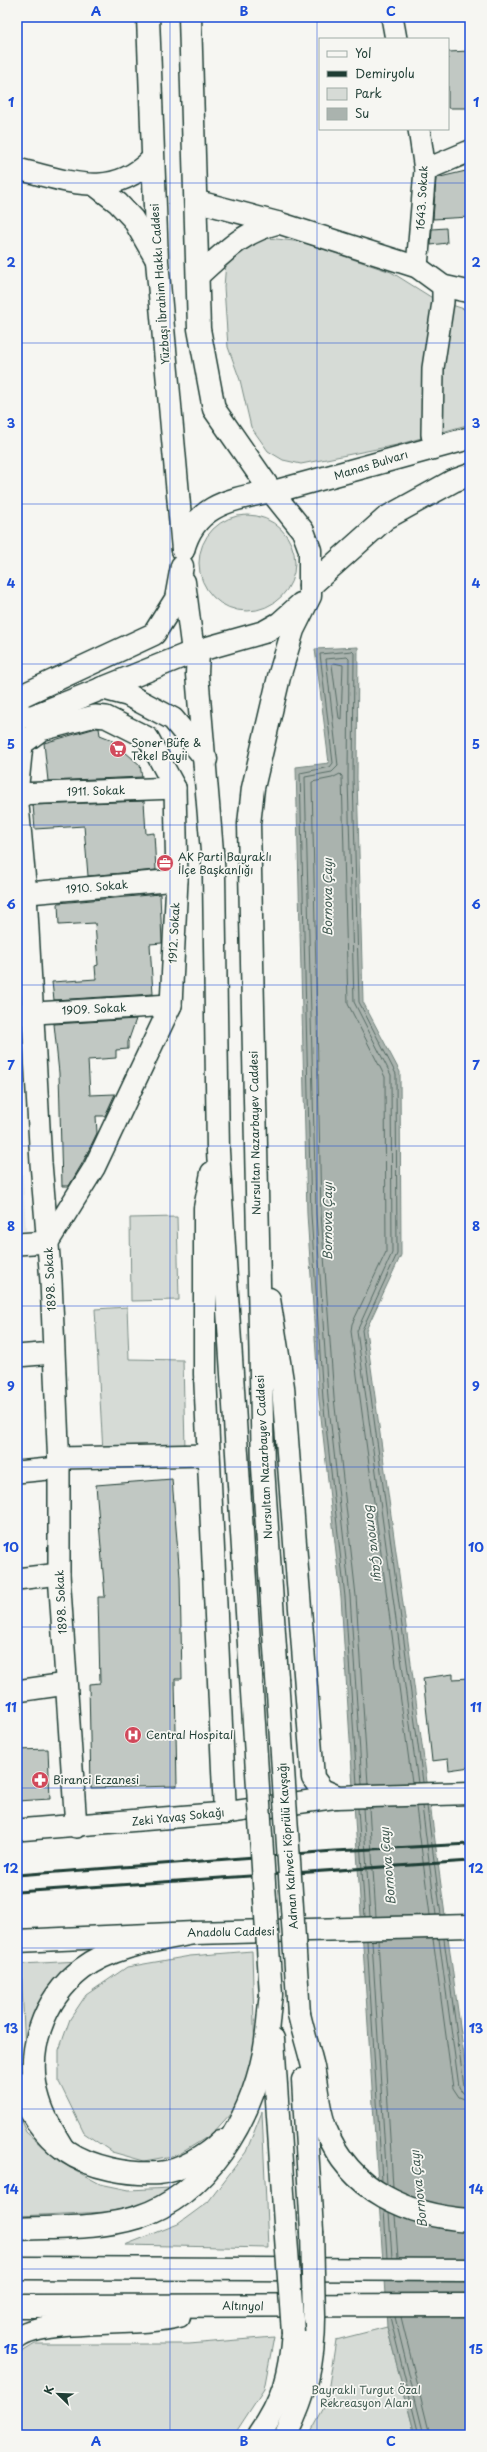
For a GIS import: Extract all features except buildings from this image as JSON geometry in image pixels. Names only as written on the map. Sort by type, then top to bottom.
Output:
[{"type":"main road","name":"Yüzbaşı İbrahim Hakkı Caddesi","points":[[148,17],[151,160],[157,261],[182,558]]},
{"type":"main road","points":[[190,17],[199,329],[214,409],[272,492],[303,531],[310,550],[310,591]]},
{"type":"main road","name":"Manas Bulvarı","points":[[182,558],[190,530],[202,515],[218,504],[272,492],[470,438]]},
{"type":"main road","points":[[17,715],[31,717],[195,652],[264,632],[280,623],[310,591],[386,518],[453,481],[470,475]]},
{"type":"main road","points":[[182,558],[198,674],[206,759],[214,875],[218,1151],[293,2332],[291,2362],[284,2390],[272,2415],[258,2435]]},
{"type":"main road","points":[[17,703],[21,696],[154,634],[167,617],[176,599],[182,558]]},
{"type":"main road","name":"Nursultan Nazarbayev Caddesi","points":[[277,1678],[263,1467],[249,824],[253,788],[279,677],[293,630],[310,591]]},
{"type":"main road","points":[[102,688],[128,695],[173,719],[206,759]]},
{"type":"main road","points":[[218,1151],[205,1208],[203,1308],[216,1635],[225,1812]]},
{"type":"main road","points":[[257,1243],[277,1339],[283,1387],[313,1778],[322,1790],[338,1797],[465,1793]]},
{"type":"main road","name":"Adnan Kahveci Köprülü Kavşağı","points":[[277,1678],[299,2014]]},
{"type":"main road","name":"Anadolu Caddesi","points":[[17,1942],[194,1933],[460,1926]]},
{"type":"main road","points":[[62,2147],[48,2123],[38,2100],[34,2072],[35,2042],[45,2015],[57,1994],[82,1969],[100,1959],[135,1945],[194,1933]]},
{"type":"main road","points":[[17,2229],[87,2226],[138,2217],[170,2201],[208,2170],[223,2152],[240,2122],[254,2089],[264,2052],[271,1996]]},
{"type":"main road","points":[[299,2014],[326,2130],[338,2153],[352,2172],[379,2194],[412,2210],[442,2218],[470,2220]]},
{"type":"main road","points":[[286,2435],[305,2392],[314,2344],[312,2231],[299,2014]]},
{"type":"main road","points":[[17,2082],[36,2121],[62,2147],[88,2162],[106,2167],[137,2172],[161,2173],[188,2164],[214,2148],[240,2122]]},
{"type":"main road","points":[[17,2268],[470,2270]]},
{"type":"main road","points":[[17,2338],[48,2327],[132,2323],[174,2318],[219,2305]]},
{"type":"main road","name":"Altınyol","points":[[17,2306],[470,2305]]},
{"type":"street","points":[[392,17],[396,38]]},
{"type":"street","name":"1643. Sokak","points":[[417,267],[425,170],[419,130]]},
{"type":"street","points":[[425,170],[470,151]]},
{"type":"street","points":[[17,169],[96,186],[127,180],[140,171],[151,160]]},
{"type":"street","points":[[96,186],[118,204],[133,219],[157,261]]},
{"type":"street","points":[[196,201],[279,223],[417,267],[443,286],[470,292]]},
{"type":"street","points":[[198,276],[241,238],[256,229],[279,223]]},
{"type":"street","points":[[432,435],[433,368],[443,302],[443,286]]},
{"type":"street","name":"1912. Sokak","points":[[19,738],[41,730],[95,716],[106,718],[148,738],[175,788],[177,880],[171,1005],[94,1168],[48,1242]]},
{"type":"street","name":"1898. Sokak","points":[[19,738],[17,794],[22,894],[24,1014],[48,1242],[59,1463],[59,1574],[76,1827]]},
{"type":"street","name":"1911. Sokak","points":[[17,794],[175,788]]},
{"type":"street","name":"1910. Sokak","points":[[22,894],[177,880]]},
{"type":"street","name":"1909. Sokak","points":[[24,1014],[171,1005]]},
{"type":"street","points":[[17,1244],[48,1242]]},
{"type":"street","points":[[17,1356],[53,1353]]},
{"type":"street","points":[[17,1472],[59,1463],[209,1455]]},
{"type":"street","points":[[17,1579],[59,1574]]},
{"type":"street","points":[[17,1691],[66,1684]]},
{"type":"street","name":"Zeki Yavaş Sokağı","points":[[17,1830],[76,1827],[225,1812],[338,1797]]},
{"type":"shaded area","points":[[17,1084],[26,1230],[17,1230]]},
{"type":"green space","points":[[260,237],[302,242],[391,272],[434,299],[470,311],[470,424],[397,445],[301,464],[283,460],[268,451],[251,427],[240,380],[228,347],[224,287],[227,250]]},
{"type":"green space","points":[[247,515],[265,519],[274,523],[281,529],[287,536],[291,545],[295,563],[291,581],[287,590],[281,597],[274,603],[265,607],[247,611],[229,607],[220,603],[213,597],[207,590],[203,581],[199,563],[203,545],[207,536],[213,529],[220,523],[229,519]]},
{"type":"green space","points":[[177,1217],[179,1300],[131,1301],[130,1218]]},
{"type":"green space","points":[[127,1307],[129,1359],[183,1360],[185,1449],[103,1452],[95,1309]]},
{"type":"green space","points":[[252,1951],[255,2059],[234,2110],[212,2134],[178,2155],[144,2161],[112,2152],[84,2133],[59,2082],[59,2050],[70,2019],[86,1995],[127,1967],[190,1956]]},
{"type":"green space","points":[[80,1961],[25,2052],[21,1964]]},
{"type":"green space","points":[[17,2112],[26,2132],[60,2162],[100,2184],[129,2190],[170,2188],[147,2204],[108,2212],[17,2216]]},
{"type":"green space","points":[[262,2112],[268,2248],[125,2245],[178,2224],[208,2202],[246,2152]]},
{"type":"green space","name":"Bayraklı Turgut Özal Rekreasyon Alanı","points":[[387,2327],[415,2435],[309,2435],[326,2404],[336,2340]]},
{"type":"green space","points":[[274,2337],[264,2389],[234,2435],[17,2435],[17,2355],[35,2344],[189,2344]]},
{"type":"water","name":"Bornova Çayı","points":[[358,647],[357,778],[363,1002],[400,1072],[401,1255],[366,1330],[470,2100],[470,2435],[415,2435],[387,2327],[341,1597],[319,1399],[307,1214],[296,767],[329,763],[315,649]]},
{"type":"railway","points":[[17,1875],[334,1851],[470,1844]]},
{"type":"railway","points":[[17,1892],[470,1861]]},
{"type":"place","name":"Soner Büfe & Tekel Bayii","points":[[118,749]]},
{"type":"place","name":"AK Parti Bayraklı İlçe Başkanlığı","points":[[165,863]]},
{"type":"place","name":"Central Hospital","points":[[133,1735]]},
{"type":"place","name":"Biranci Eczanesi","points":[[40,1780]]}]
